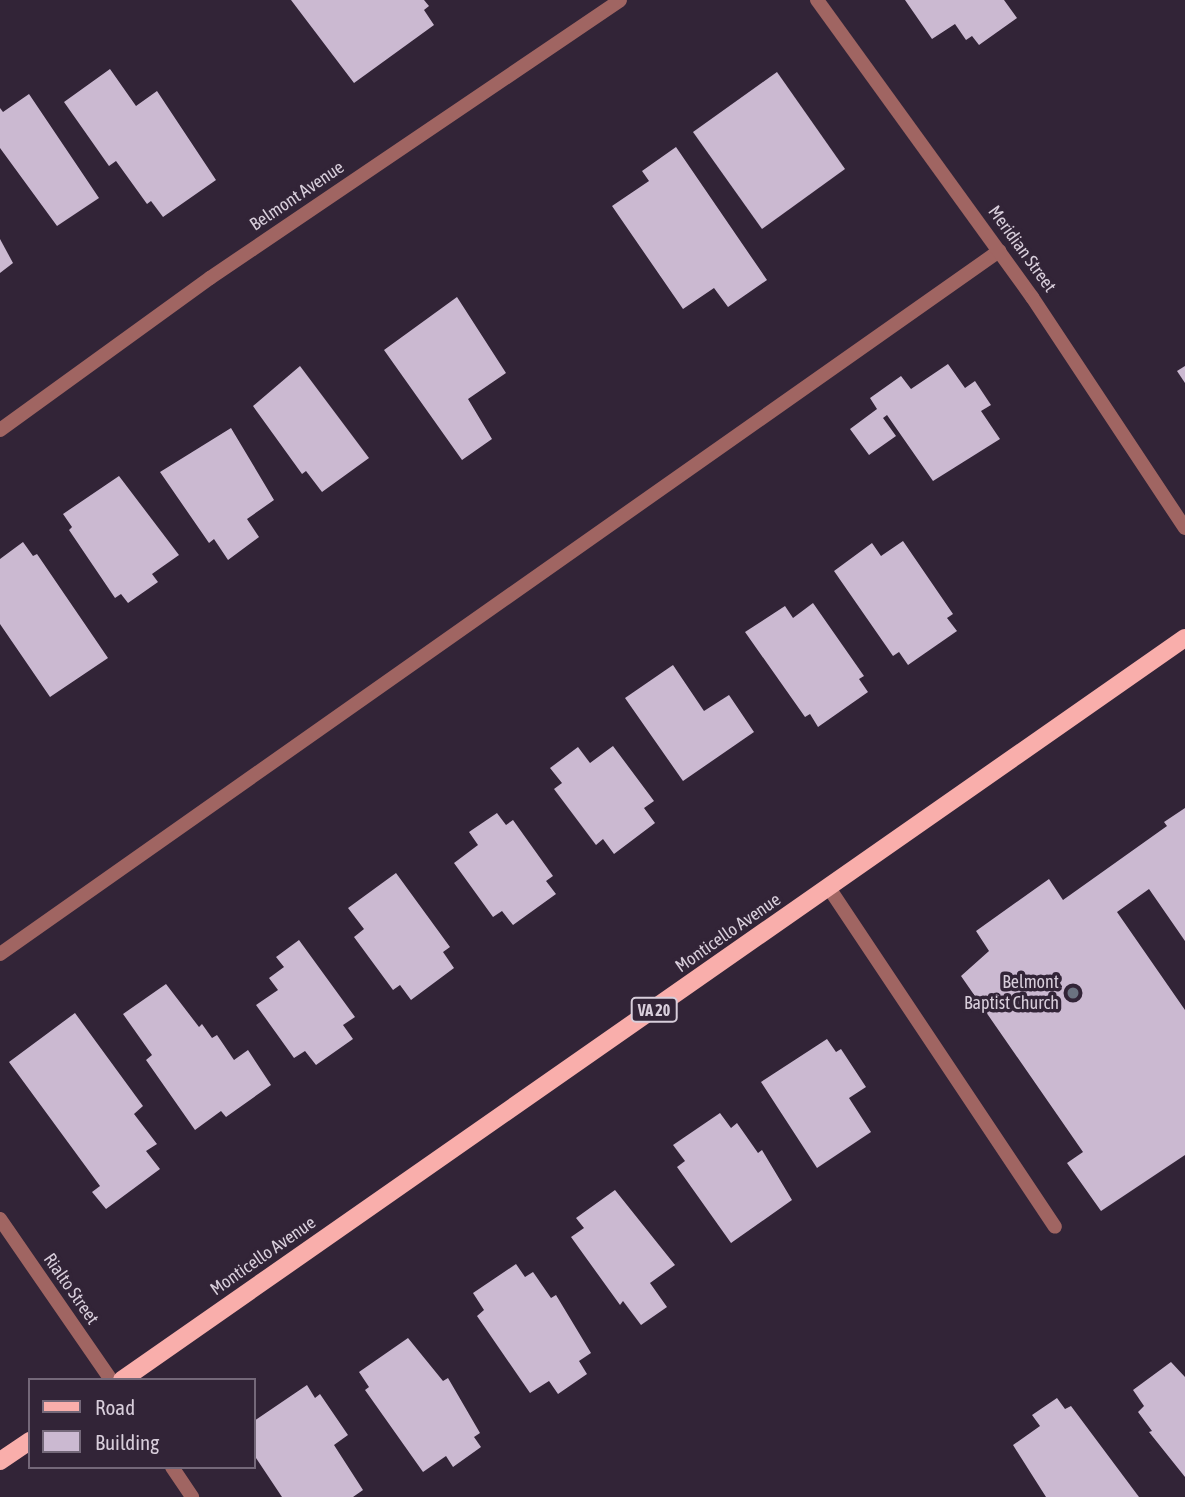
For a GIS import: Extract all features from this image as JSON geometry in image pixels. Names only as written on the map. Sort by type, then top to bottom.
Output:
[{"type":"main road","name":"Monticello Avenue","points":[[125,1378],[1185,638]]},
{"type":"main road","points":[[0,1461],[28,1442]]},
{"type":"street","name":"Belmont Avenue","points":[[0,430],[210,278],[620,0]]},
{"type":"street","name":"Meridian Street","points":[[817,0],[999,251],[1185,528]]},
{"type":"street","points":[[0,954],[999,251]]},
{"type":"street","points":[[829,888],[1055,1227]]},
{"type":"street","name":"Rialto Street","points":[[0,1219],[110,1378]]},
{"type":"street","points":[[173,1469],[192,1497]]},
{"type":"building","points":[[291,0],[424,0],[429,6],[424,10],[434,25],[354,83]]},
{"type":"building","points":[[905,0],[1004,0],[1017,18],[979,45],[972,36],[966,40],[955,24],[932,39]]},
{"type":"building","points":[[110,69],[136,106],[157,91],[216,180],[163,217],[151,201],[147,204],[116,161],[109,166],[64,102]]},
{"type":"building","points":[[777,72],[845,169],[762,229],[693,132]]},
{"type":"building","points":[[29,94],[99,198],[57,226],[0,148],[0,108],[3,112]]},
{"type":"building","points":[[676,147],[767,280],[728,307],[714,288],[683,309],[612,206],[649,181],[642,171]]},
{"type":"building","points":[[0,239],[13,263],[0,273]]},
{"type":"building","points":[[457,297],[506,373],[468,399],[492,439],[462,460],[384,350]]},
{"type":"building","points":[[948,364],[965,388],[975,381],[991,405],[981,411],[1000,439],[933,481],[887,415],[883,418],[896,436],[869,455],[850,429],[877,409],[870,398],[901,376],[911,389]]},
{"type":"building","points":[[300,366],[369,458],[322,492],[306,471],[302,474],[253,406]]},
{"type":"building","points":[[1185,366],[1185,383],[1177,371]]},
{"type":"building","points":[[231,428],[274,500],[247,519],[259,537],[228,560],[214,539],[209,543],[160,472]]},
{"type":"building","points":[[119,476],[179,555],[152,574],[158,582],[128,603],[121,594],[115,598],[69,530],[72,527],[63,514]]},
{"type":"building","points":[[903,541],[953,614],[947,618],[957,631],[908,665],[899,652],[893,656],[834,571],[872,543],[881,556]]},
{"type":"building","points":[[23,542],[33,556],[37,554],[108,658],[50,697],[0,624],[0,559]]},
{"type":"building","points":[[813,603],[864,676],[859,679],[868,692],[818,727],[810,714],[805,717],[745,632],[785,606],[793,618]]},
{"type":"building","points":[[673,665],[704,711],[729,695],[754,732],[683,781],[625,698]]},
{"type":"building","points":[[613,746],[654,801],[644,808],[655,823],[614,854],[603,839],[596,845],[554,789],[562,783],[550,768],[578,747],[590,763]]},
{"type":"building","name":"Belmont Baptist Church","points":[[1185,808],[1185,941],[1149,889],[1117,912],[1185,1010],[1185,1155],[1101,1211],[1067,1163],[1083,1152],[961,976],[989,951],[976,931],[1049,879],[1063,900],[1167,826],[1164,822]]},
{"type":"building","points":[[497,813],[506,825],[513,820],[553,876],[546,881],[556,894],[513,925],[502,911],[493,917],[454,863],[478,845],[469,832]]},
{"type":"building","points":[[396,873],[450,947],[443,952],[454,968],[411,1000],[400,985],[393,990],[354,937],[364,929],[348,908]]},
{"type":"building","points":[[299,940],[355,1017],[343,1025],[353,1039],[316,1065],[305,1051],[294,1058],[256,1005],[278,990],[269,978],[284,967],[276,957]]},
{"type":"building","points":[[166,984],[199,1027],[202,1024],[212,1038],[217,1035],[234,1060],[248,1050],[271,1085],[226,1117],[221,1111],[195,1130],[146,1060],[152,1055],[123,1014]]},
{"type":"building","points":[[75,1013],[143,1106],[134,1114],[157,1144],[146,1151],[160,1169],[106,1209],[92,1192],[100,1186],[9,1062]]},
{"type":"building","points":[[827,1039],[836,1052],[841,1049],[866,1087],[849,1098],[871,1132],[817,1168],[761,1082]]},
{"type":"building","points":[[720,1113],[731,1128],[737,1123],[758,1153],[762,1150],[792,1200],[731,1243],[677,1167],[685,1161],[673,1145]]},
{"type":"building","points":[[615,1190],[675,1265],[650,1283],[667,1307],[641,1325],[623,1301],[620,1305],[571,1237],[584,1228],[576,1218]]},
{"type":"building","points":[[516,1264],[525,1277],[533,1272],[551,1298],[556,1295],[591,1353],[579,1361],[587,1374],[558,1394],[549,1381],[530,1393],[477,1316],[484,1310],[473,1293]]},
{"type":"building","points":[[408,1338],[443,1381],[448,1378],[480,1433],[474,1437],[481,1447],[453,1467],[446,1456],[423,1472],[365,1390],[369,1387],[359,1372]]},
{"type":"building","points":[[1171,1362],[1185,1377],[1185,1477],[1149,1432],[1152,1431],[1138,1412],[1144,1406],[1133,1390]]},
{"type":"building","points":[[307,1385],[315,1398],[320,1394],[348,1435],[334,1445],[363,1490],[353,1497],[282,1497],[256,1458],[256,1420]]},
{"type":"building","points":[[1057,1398],[1065,1409],[1071,1406],[1139,1497],[1046,1497],[1013,1445],[1040,1426],[1032,1415]]},
{"type":"place","name":"Belmont Baptist Church","points":[[1073,993]]}]
